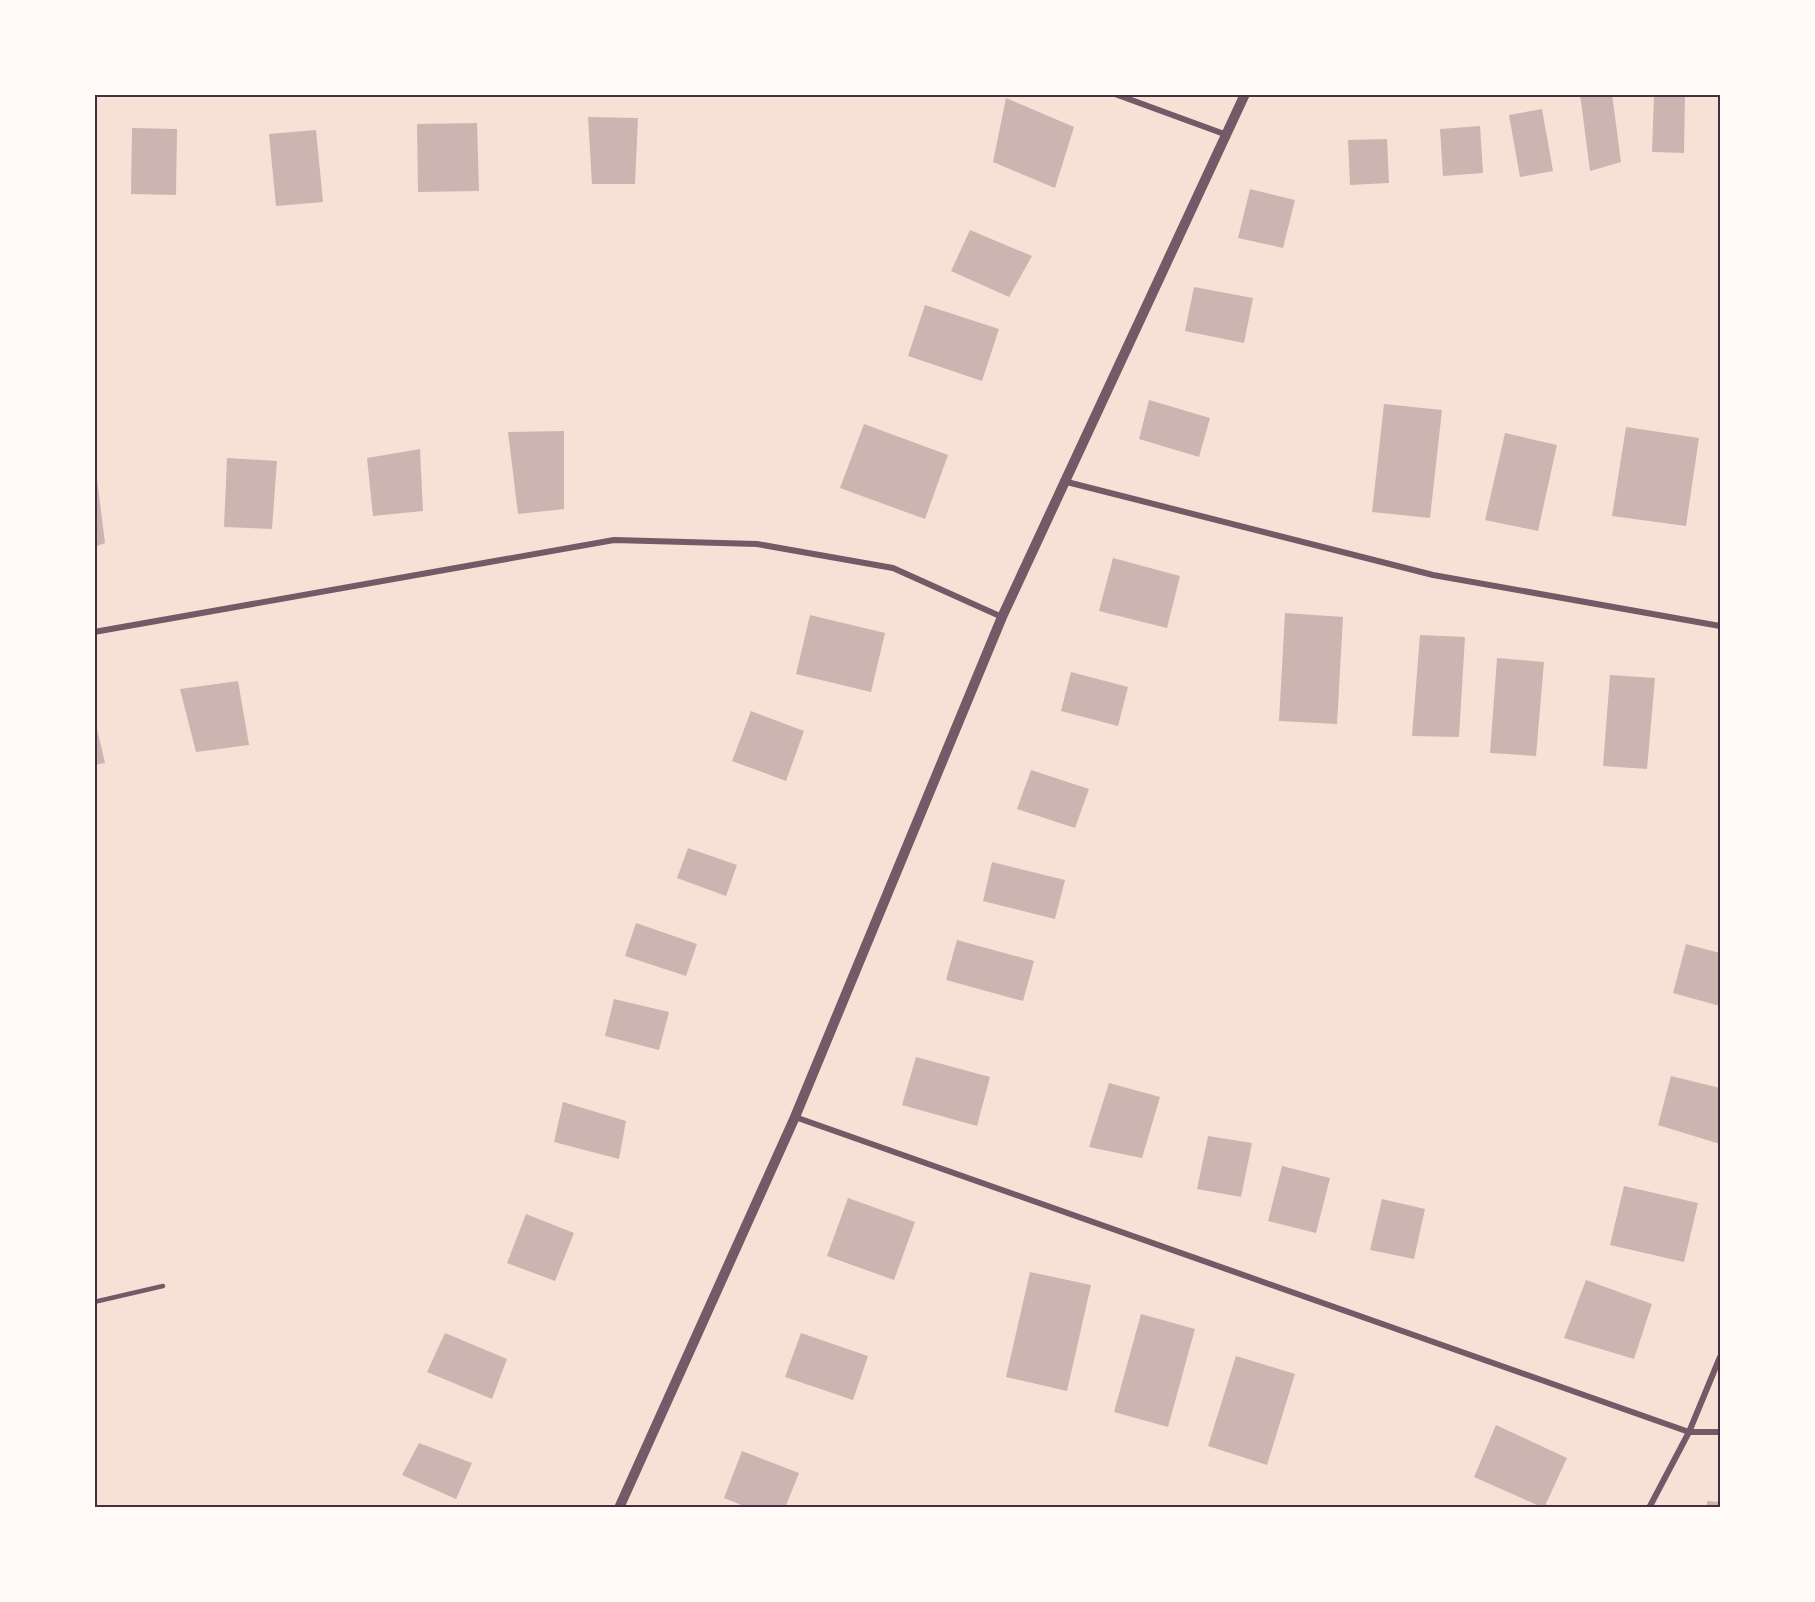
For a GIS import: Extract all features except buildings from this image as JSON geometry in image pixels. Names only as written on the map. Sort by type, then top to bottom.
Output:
[{"type":"street","points":[[1115,94],[1228,135]]},
{"type":"street","points":[[619,1508],[795,1117],[1002,617],[1063,481],[1228,135],[1245,94]]},
{"type":"street","points":[[1063,481],[1433,575],[1720,626]]},
{"type":"street","points":[[94,632],[614,540],[757,544],[893,568],[1002,617]]},
{"type":"street","points":[[795,1117],[1689,1432],[1720,1432]]},
{"type":"street","points":[[1649,1508],[1689,1432],[1720,1357]]},
{"type":"lane","points":[[94,1302],[163,1286]]}]
